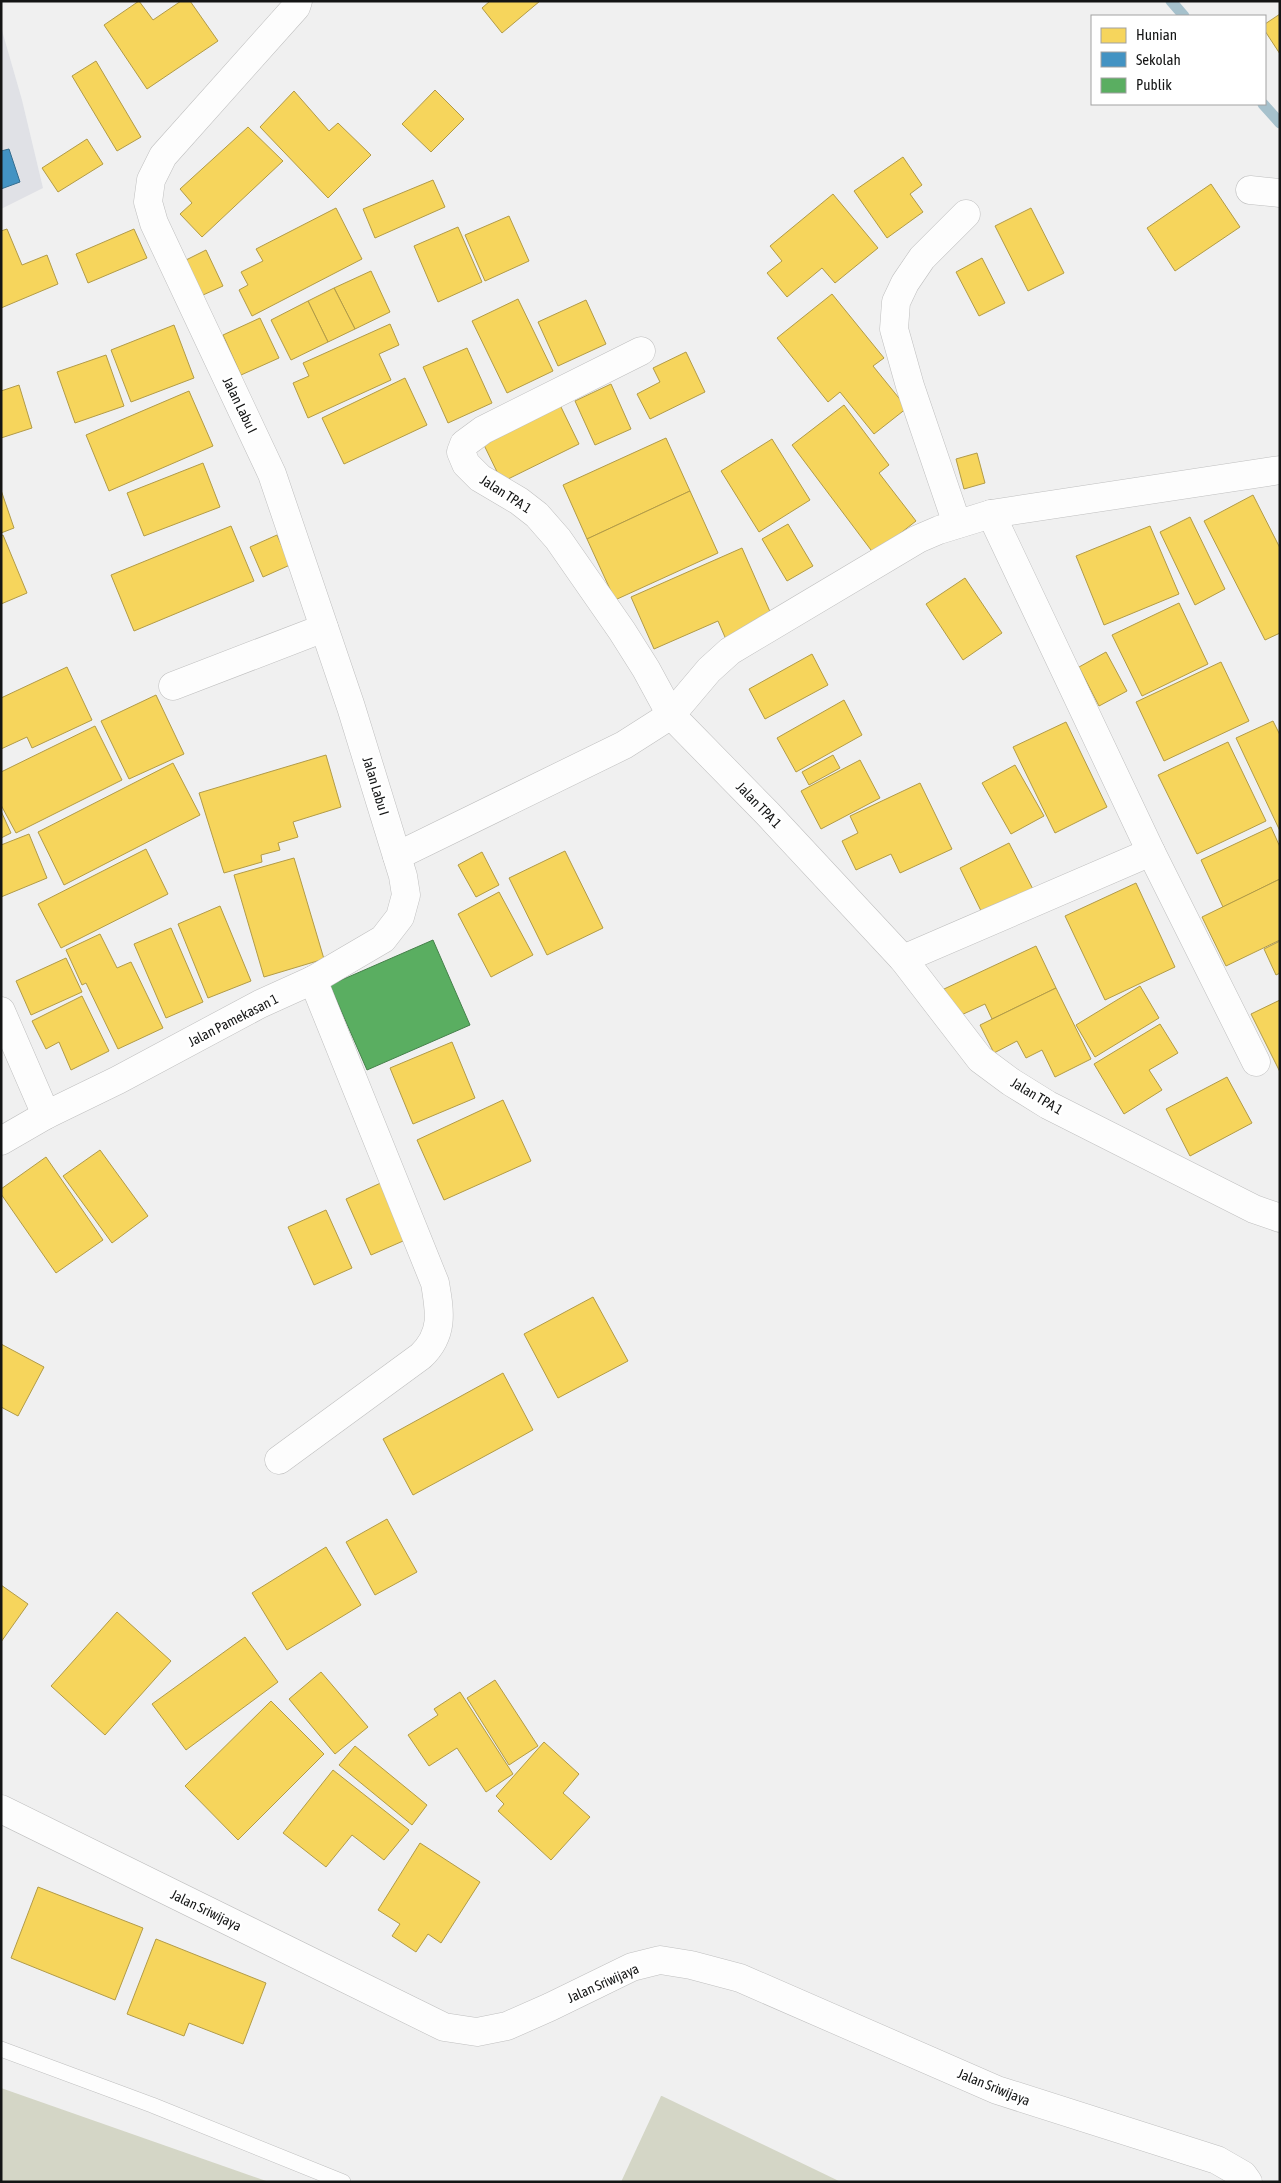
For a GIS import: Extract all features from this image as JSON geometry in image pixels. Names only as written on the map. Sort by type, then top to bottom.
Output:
[{"type":"street","name":"Jalan Labu I","points":[[298,1],[296,7],[163,156],[152,180],[148,202],[154,223],[190,302],[272,474],[324,628],[397,856]]},
{"type":"street","points":[[1250,190],[1280,193]]},
{"type":"street","points":[[957,524],[910,386],[894,329],[896,302],[905,283],[922,258],[966,214]]},
{"type":"street","name":"Jalan TPA 1","points":[[641,351],[483,430],[464,444],[461,452],[462,459],[473,472],[519,500],[537,515],[558,539],[622,631],[646,669],[671,715],[767,813],[903,959],[980,1059],[1011,1082],[1048,1105],[1254,1209],[1280,1218]]},
{"type":"street","points":[[397,856],[624,745],[671,715],[709,670],[730,651],[918,539],[957,524],[991,514],[1280,470]]},
{"type":"street","points":[[991,514],[1151,852],[1256,1062]]},
{"type":"street","points":[[173,686],[324,628]]},
{"type":"street","points":[[903,959],[1151,852]]},
{"type":"street","name":"Jalan Pamekasan 1","points":[[1,1141],[46,1115],[118,1080],[260,1004],[313,980],[383,939],[400,917],[406,895],[397,856]]},
{"type":"street","points":[[279,1460],[422,1356],[432,1346],[438,1328],[439,1308],[435,1283],[313,980]]},
{"type":"street","points":[[1,1011],[46,1115]]},
{"type":"street","points":[[1254,1209],[1280,1198]]},
{"type":"street","name":"Jalan Sriwijaya","points":[[1,1809],[444,2027],[477,2032],[507,2026],[632,1967],[660,1960],[691,1965],[740,1978],[997,2090],[1217,2160],[1242,2175],[1248,2182]]},
{"type":"lane","points":[[1,2049],[152,2106],[343,2182]]},
{"type":"shaded area","points":[[1,27],[22,100],[43,188],[1,209]]},
{"type":"green space","points":[[1,2088],[269,2182],[1,2182]]},
{"type":"green space","points":[[662,2096],[841,2182],[621,2182]]},
{"type":"building: Hunian","points":[[139,1],[153,20],[181,1],[190,1],[218,41],[147,89],[104,25]]},
{"type":"building: Hunian","points":[[490,1],[540,1],[502,33],[482,8]]},
{"type":"building: Hunian","points":[[1280,14],[1280,54],[1266,33],[1266,23]]},
{"type":"building: Hunian","points":[[96,61],[141,137],[117,151],[72,76]]},
{"type":"building: Hunian","points":[[435,90],[464,119],[431,152],[402,124]]},
{"type":"building: Hunian","points":[[294,91],[329,131],[338,123],[371,155],[328,198],[260,127]]},
{"type":"building: Hunian","points":[[248,127],[283,161],[202,237],[180,214],[192,203],[180,189]]},
{"type":"building: Hunian","points":[[87,139],[103,164],[58,192],[42,168]]},
{"type":"building: Hunian","points":[[903,157],[922,185],[910,194],[923,212],[887,238],[854,191]]},
{"type":"building: Hunian","points":[[433,180],[445,207],[375,238],[363,209]]},
{"type":"building: Hunian","points":[[1211,184],[1240,227],[1175,271],[1147,228]]},
{"type":"building: Hunian","points":[[833,194],[878,248],[835,283],[822,268],[787,297],[767,273],[782,261],[770,246]]},
{"type":"building: Hunian","points":[[336,208],[362,259],[252,316],[239,290],[248,285],[241,272],[263,261],[256,249]]},
{"type":"building: Hunian","points":[[1031,208],[1064,273],[1028,291],[995,226]]},
{"type":"building: Hunian","points":[[509,216],[529,261],[485,281],[465,235]]},
{"type":"building: Hunian","points":[[458,227],[482,282],[438,302],[414,246]]},
{"type":"building: Hunian","points":[[7,229],[22,265],[47,255],[58,284],[1,308],[1,231]]},
{"type":"building: Hunian","points":[[134,229],[147,258],[88,283],[76,254]]},
{"type":"building: Hunian","points":[[206,250],[223,286],[203,295],[186,260]]},
{"type":"building: Hunian","points":[[982,258],[1005,303],[979,316],[956,272]]},
{"type":"building: Hunian","points":[[371,271],[390,312],[355,329],[334,288]]},
{"type":"building: Hunian","points":[[334,288],[355,329],[328,342],[308,301]]},
{"type":"building: Hunian","points":[[832,294],[884,358],[873,366],[907,408],[874,434],[840,392],[828,402],[777,338]]},
{"type":"building: Hunian","points":[[518,299],[553,371],[507,393],[472,321]]},
{"type":"building: Hunian","points":[[586,300],[606,344],[558,366],[538,322]]},
{"type":"building: Hunian","points":[[308,301],[328,342],[291,360],[271,320]]},
{"type":"building: Hunian","points":[[260,318],[279,358],[241,375],[223,335]]},
{"type":"building: Hunian","points":[[390,324],[399,345],[379,354],[391,380],[308,418],[293,383],[309,376],[303,363]]},
{"type":"building: Hunian","points":[[174,325],[194,378],[131,402],[111,350]]},
{"type":"building: Hunian","points":[[467,348],[492,403],[448,423],[423,367]]},
{"type":"building: Hunian","points":[[686,352],[705,392],[650,419],[637,394],[660,382],[653,368]]},
{"type":"building: Hunian","points":[[106,355],[124,406],[75,423],[57,372]]},
{"type":"building: Hunian","points":[[405,378],[427,425],[344,464],[322,418]]},
{"type":"building: Hunian","points":[[611,384],[631,429],[595,445],[575,401]]},
{"type":"building: Hunian","points":[[19,385],[32,428],[1,438],[1,391]]},
{"type":"building: Hunian","points":[[189,391],[213,446],[109,491],[86,435]]},
{"type":"building: Hunian","points":[[560,405],[579,444],[502,482],[483,443]]},
{"type":"building: Hunian","points":[[844,405],[889,465],[879,473],[916,521],[874,554],[792,445]]},
{"type":"building: Hunian","points":[[666,438],[690,491],[587,539],[563,485]]},
{"type":"building: Hunian","points":[[772,439],[810,500],[759,532],[721,471]]},
{"type":"building: Hunian","points":[[977,453],[985,483],[964,489],[956,459]]},
{"type":"building: Hunian","points":[[203,463],[220,507],[144,536],[127,493]]},
{"type":"building: Hunian","points":[[1,490],[14,528],[1,533]]},
{"type":"building: Hunian","points":[[690,491],[718,553],[615,600],[587,539]]},
{"type":"building: Hunian","points":[[1253,495],[1280,548],[1280,633],[1265,640],[1204,521]]},
{"type":"building: Hunian","points":[[1190,517],[1225,589],[1195,605],[1160,532]]},
{"type":"building: Hunian","points":[[788,524],[813,566],[787,581],[762,539]]},
{"type":"building: Hunian","points":[[231,526],[254,581],[134,631],[111,575]]},
{"type":"building: Hunian","points":[[1150,526],[1179,594],[1104,625],[1076,556]]},
{"type":"building: Hunian","points":[[3,535],[27,593],[1,604],[1,536]]},
{"type":"building: Hunian","points":[[277,535],[290,565],[263,577],[250,547]]},
{"type":"building: Hunian","points":[[742,548],[775,623],[728,644],[718,621],[654,649],[631,597]]},
{"type":"building: Hunian","points":[[965,578],[1002,633],[963,660],[926,604]]},
{"type":"building: Hunian","points":[[1179,603],[1208,664],[1142,696],[1112,635]]},
{"type":"building: Hunian","points":[[1106,652],[1127,691],[1099,706],[1079,667]]},
{"type":"building: Hunian","points":[[812,654],[828,685],[765,719],[749,689]]},
{"type":"building: Hunian","points":[[1221,662],[1249,721],[1164,761],[1136,702]]},
{"type":"building: Hunian","points":[[67,667],[92,720],[32,748],[27,737],[1,749],[1,698]]},
{"type":"building: Hunian","points":[[156,695],[184,754],[129,779],[101,721]]},
{"type":"building: Hunian","points":[[844,700],[862,735],[796,772],[777,738]]},
{"type":"building: Hunian","points":[[1273,721],[1280,735],[1280,831],[1236,738]]},
{"type":"building: Hunian","points":[[1066,722],[1107,807],[1055,833],[1013,747]]},
{"type":"building: Hunian","points":[[95,726],[122,780],[16,833],[1,805],[1,772]]},
{"type":"building: Hunian","points":[[1228,742],[1266,821],[1197,854],[1158,775]]},
{"type":"building: Hunian","points":[[326,755],[341,807],[293,822],[298,837],[278,843],[280,850],[261,855],[262,862],[224,873],[199,793]]},
{"type":"building: Hunian","points":[[833,755],[840,768],[809,785],[802,772]]},
{"type":"building: Hunian","points":[[860,760],[880,798],[821,829],[801,791]]},
{"type":"building: Hunian","points":[[173,763],[200,815],[64,885],[38,832]]},
{"type":"building: Hunian","points":[[1015,765],[1044,816],[1011,834],[982,783]]},
{"type":"building: Hunian","points":[[920,783],[952,849],[900,873],[891,854],[856,870],[842,841],[858,833],[850,816]]},
{"type":"building: Hunian","points":[[1,811],[11,833],[1,838]]},
{"type":"building: Hunian","points":[[1271,827],[1280,847],[1280,879],[1223,907],[1201,860]]},
{"type":"building: Hunian","points":[[29,834],[47,878],[1,897],[1,845]]},
{"type":"building: Hunian","points":[[1009,843],[1036,895],[986,921],[960,868]]},
{"type":"building: Hunian","points":[[146,849],[168,894],[61,948],[38,904]]},
{"type":"building: Hunian","points":[[565,851],[603,928],[547,955],[509,878]]},
{"type":"building: Hunian","points":[[482,852],[499,885],[476,897],[458,865]]},
{"type":"building: Hunian","points":[[294,858],[324,959],[264,977],[234,875]]},
{"type":"building: Hunian","points":[[1280,879],[1280,940],[1226,966],[1202,917]]},
{"type":"building: Hunian","points":[[1136,883],[1175,967],[1105,1000],[1065,916]]},
{"type":"building: Hunian","points":[[499,892],[533,955],[491,977],[458,914]]},
{"type":"building: Hunian","points":[[220,906],[251,981],[208,998],[178,924]]},
{"type":"building: Hunian","points":[[171,928],[203,1002],[166,1018],[134,944]]},
{"type":"building: Hunian","points":[[100,934],[117,968],[131,962],[163,1028],[118,1049],[86,983],[82,985],[66,950]]},
{"type":"building: Hunian","points":[[1280,941],[1280,973],[1276,975],[1264,949]]},
{"type":"building: Hunian","points":[[1036,946],[1056,988],[992,1019],[985,1004],[957,1017],[944,989]]},
{"type":"building: Hunian","points":[[66,958],[82,992],[31,1015],[16,981]]},
{"type":"building: Hunian","points":[[1140,986],[1159,1018],[1095,1057],[1076,1025]]},
{"type":"building: Hunian","points":[[1056,988],[1091,1059],[1055,1077],[1042,1050],[1026,1058],[1017,1041],[994,1053],[980,1025]]},
{"type":"building: Hunian","points":[[82,996],[109,1051],[71,1070],[59,1042],[46,1049],[32,1021]]},
{"type":"building: Hunian","points":[[1280,1000],[1280,1072],[1251,1014]]},
{"type":"building: Hunian","points":[[1160,1024],[1178,1053],[1149,1070],[1162,1090],[1124,1114],[1094,1064]]},
{"type":"building: Hunian","points":[[452,1042],[475,1098],[413,1124],[390,1068]]},
{"type":"building: Hunian","points":[[1227,1077],[1252,1123],[1190,1156],[1166,1109]]},
{"type":"building: Hunian","points":[[503,1100],[531,1161],[444,1200],[417,1140]]},
{"type":"building: Hunian","points":[[100,1150],[148,1216],[112,1243],[63,1176]]},
{"type":"building: Hunian","points":[[46,1157],[103,1240],[56,1273],[1,1194],[1,1189]]},
{"type":"building: Hunian","points":[[385,1181],[410,1238],[371,1255],[346,1199]]},
{"type":"building: Hunian","points":[[326,1210],[352,1268],[314,1285],[288,1227]]},
{"type":"building: Hunian","points":[[593,1297],[628,1361],[558,1398],[524,1334]]},
{"type":"building: Hunian","points":[[1,1344],[44,1367],[18,1416],[1,1407]]},
{"type":"building: Hunian","points":[[503,1373],[533,1430],[413,1495],[383,1439]]},
{"type":"building: Hunian","points":[[387,1519],[417,1572],[375,1595],[346,1542]]},
{"type":"building: Hunian","points":[[326,1547],[361,1605],[287,1650],[252,1593]]},
{"type":"building: Hunian","points":[[1,1585],[28,1604],[1,1642]]},
{"type":"building: Hunian","points":[[117,1612],[171,1661],[105,1735],[51,1686]]},
{"type":"building: Hunian","points":[[245,1637],[278,1682],[186,1750],[152,1704]]},
{"type":"building: Hunian","points":[[321,1672],[368,1727],[335,1754],[289,1699]]},
{"type":"building: Hunian","points":[[495,1680],[538,1746],[509,1765],[467,1698]]},
{"type":"building: Hunian","points":[[460,1692],[513,1774],[486,1792],[457,1748],[429,1766],[408,1735],[438,1715],[434,1709]]},
{"type":"building: Hunian","points":[[271,1701],[324,1754],[238,1840],[185,1786]]},
{"type":"building: Hunian","points":[[544,1742],[579,1774],[563,1793],[590,1817],[551,1860],[498,1811],[504,1804],[496,1796]]},
{"type":"building: Hunian","points":[[355,1746],[427,1805],[412,1825],[339,1765]]},
{"type":"building: Hunian","points":[[333,1770],[409,1830],[384,1860],[352,1835],[326,1867],[283,1833]]},
{"type":"building: Hunian","points":[[420,1843],[480,1882],[441,1943],[428,1934],[416,1952],[392,1936],[400,1924],[378,1910]]},
{"type":"building: Hunian","points":[[38,1887],[143,1928],[115,2000],[11,1958]]},
{"type":"building: Hunian","points":[[156,1939],[266,1983],[243,2044],[189,2023],[184,2036],[127,2014]]},
{"type":"building: Sekolah","points":[[9,149],[20,182],[1,189],[1,151]]},
{"type":"building: Publik","points":[[433,940],[470,1025],[367,1070],[330,985]]},
{"type":"waterway","points":[[1171,1],[1183,15]]},
{"type":"waterway","points":[[1264,105],[1280,123]]}]
